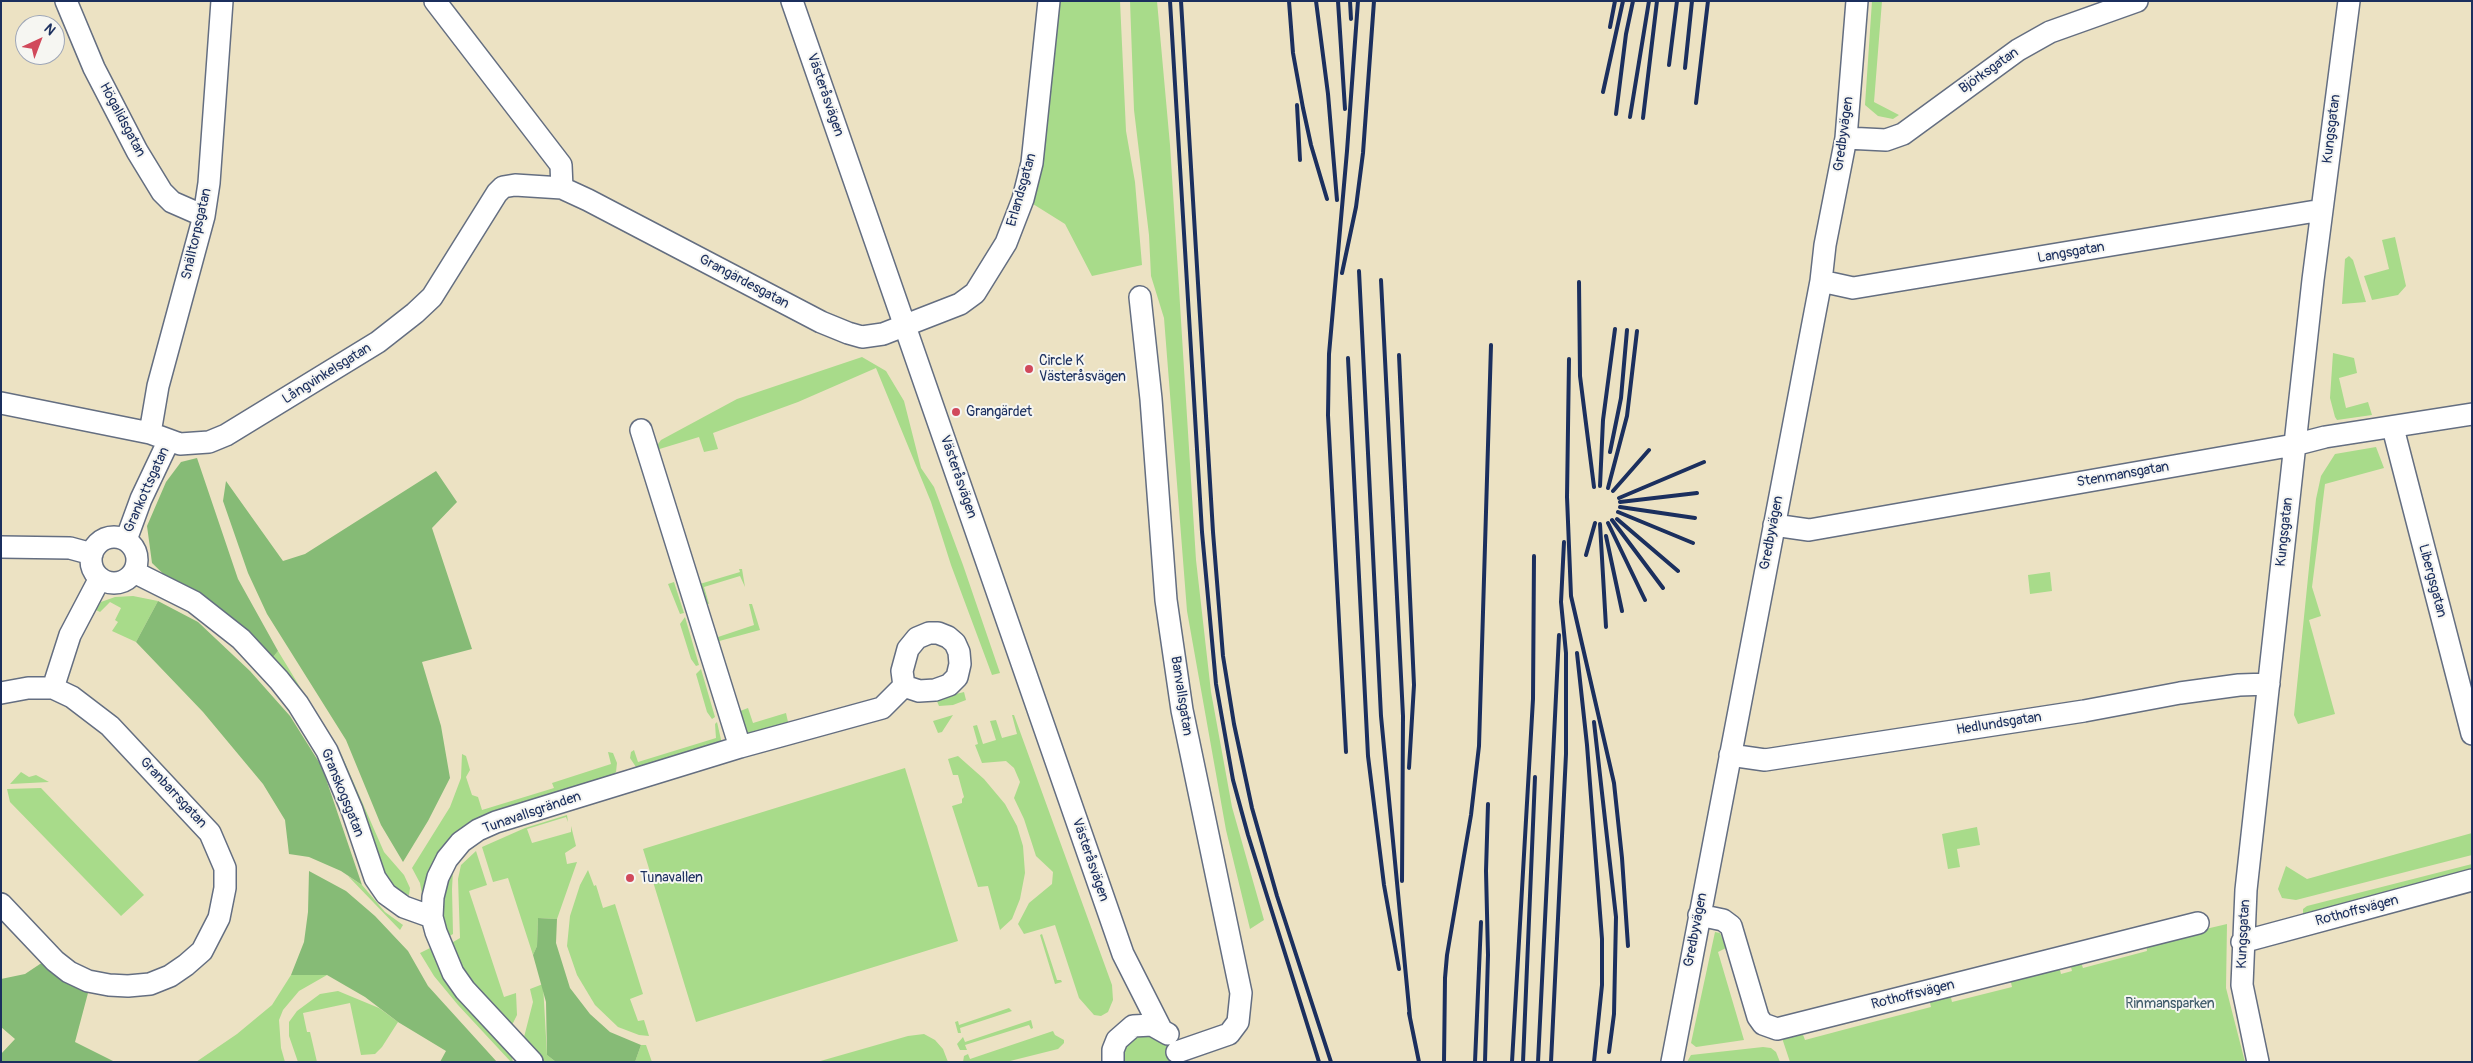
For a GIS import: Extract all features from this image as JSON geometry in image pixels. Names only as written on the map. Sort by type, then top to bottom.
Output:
[{"type":"street","name":"Högalidsgatan","points":[[66,1],[94,68],[137,151],[162,192],[172,202],[204,216]]},
{"type":"street","name":"Snälltorpsgatan","points":[[160,437],[158,386],[204,216],[209,182],[222,1]]},
{"type":"street","points":[[435,1],[561,165],[562,188]]},
{"type":"street","name":"Västeråsvägen","points":[[792,1],[1123,954],[1161,1029],[1169,1035],[1177,1057]]},
{"type":"street","name":"Erlandsgatan","points":[[906,325],[960,304],[974,293],[1006,243],[1023,199],[1032,163],[1050,1]]},
{"type":"street","name":"Gredbyvägen","points":[[1672,1062],[1821,281],[1824,245],[1846,138],[1856,1]]},
{"type":"street","name":"Björksgatan","points":[[1846,138],[1886,140],[1904,134],[2018,50],[2050,32],[2137,1]]},
{"type":"street","name":"Kungsgatan","points":[[2258,1062],[2248,1024],[2242,985],[2242,942],[2294,445],[2349,1]]},
{"type":"street","name":"Långvinkelsgatan","points":[[1,403],[160,437],[180,444],[210,442],[226,435],[396,329],[432,297],[490,202],[503,187],[515,185],[562,188],[588,200]]},
{"type":"street","name":"Grangärdesgatan","points":[[588,200],[821,322],[848,333],[862,337],[882,334],[906,325]]},
{"type":"street","name":"Langsgatan","points":[[1821,281],[1853,288],[2322,210]]},
{"type":"street","name":"Banvallsgatan","points":[[1140,296],[1151,399],[1157,500],[1168,610],[1184,720],[1241,993],[1238,1022],[1229,1034],[1177,1057]]},
{"type":"street","name":"Stenmansgatan","points":[[1774,525],[1809,530],[2294,445],[2325,437],[2472,414]]},
{"type":"street","name":"Libergsgatan","points":[[2392,428],[2472,734]]},
{"type":"street","points":[[641,430],[740,747]]},
{"type":"street","name":"Grankottsgatan","points":[[126,540],[141,500],[160,437]]},
{"type":"street","points":[[116,536],[126,540],[133,546],[137,554],[134,572],[129,578],[115,583],[100,578],[91,563],[92,554],[97,544],[105,538],[116,536]]},
{"type":"street","points":[[1,547],[70,548],[92,554]]},
{"type":"street","name":"Granskogsgatan","points":[[134,572],[174,590],[219,620],[241,639],[279,680],[303,712],[327,751],[352,810],[375,878],[386,894],[404,907],[432,917]]},
{"type":"street","points":[[53,688],[70,635],[100,578]]},
{"type":"street","name":"Hedlundsgatan","points":[[1730,755],[1765,760],[2084,711],[2190,692],[2239,685],[2268,684]]},
{"type":"street","name":"Tunavallsgränden","points":[[532,1062],[466,990],[453,972],[444,954],[432,917],[433,897],[438,876],[447,859],[457,848],[478,830],[496,822],[740,747],[882,708],[904,686]]},
{"type":"street","name":"Granbarrsgatan","points":[[1,693],[28,688],[53,688],[72,697],[110,726],[210,833],[225,868],[224,903],[212,935],[202,951],[186,966],[170,976],[150,984],[109,986],[88,981],[69,972],[55,961],[1,904]]},
{"type":"street","name":"Rothoffsvägen","points":[[2242,942],[2472,880]]},
{"type":"street","name":"Rothoffsvägen","points":[[1699,915],[1723,920],[1731,926],[1758,1018],[1763,1024],[1777,1029],[2198,923]]},
{"type":"street","name":"Västeråsvägen","points":[[1123,954],[1133,1006],[1133,1026]]},
{"type":"street","points":[[1108,1058],[1124,1032],[1133,1026],[1152,1025],[1161,1029]]},
{"type":"green space","points":[[1058,1],[1120,1],[1126,131],[1135,182],[1142,265],[1092,276],[1065,224],[1033,204],[1043,149]]},
{"type":"green space","points":[[1130,1],[1157,1],[1170,145],[1196,560],[1211,692],[1232,807],[1264,920],[1250,929],[1226,830],[1187,611],[1164,318],[1151,276],[1149,235],[1134,110]]},
{"type":"green space","points":[[1872,1],[1882,1],[1874,102],[1899,115],[1893,119],[1878,116],[1865,105]]},
{"type":"green space","points":[[2395,237],[2406,286],[2398,295],[2372,300],[2364,276],[2389,269],[2382,240]]},
{"type":"green space","points":[[2349,256],[2353,260],[2366,302],[2342,304],[2345,259]]},
{"type":"green space","points":[[2333,353],[2354,358],[2357,373],[2339,378],[2346,408],[2368,402],[2372,415],[2337,420],[2335,417],[2330,398]]},
{"type":"green space","points":[[862,357],[886,371],[904,401],[921,468],[934,487],[1000,673],[992,675],[951,565],[931,502],[876,368],[798,402],[713,433],[718,449],[704,452],[699,437],[653,451],[661,440],[737,399]]},
{"type":"green space","points":[[2376,447],[2384,468],[2325,484],[2312,587],[2321,616],[2309,620],[2335,714],[2298,724],[2294,715],[2316,499],[2321,476],[2335,454]]},
{"type":"green space","points":[[197,458],[238,579],[278,651],[269,662],[175,585],[152,563],[147,526],[166,482],[181,462]]},
{"type":"green space","points":[[436,471],[457,502],[432,528],[472,649],[422,662],[441,726],[450,778],[428,821],[403,862],[381,825],[346,740],[267,614],[248,573],[223,501],[226,481],[283,561],[305,554]]},
{"type":"green space","points":[[739,569],[742,569],[745,587],[740,576],[704,587],[709,604],[699,602],[693,586],[740,572]]},
{"type":"green space","points":[[2050,572],[2052,591],[2030,594],[2028,575]]},
{"type":"green space","points":[[674,582],[684,613],[680,614],[668,584]]},
{"type":"green space","points":[[133,596],[158,601],[136,642],[112,631],[118,622],[115,620],[121,608],[110,602],[100,612],[96,610],[101,602],[115,597]]},
{"type":"green space","points":[[158,601],[198,622],[250,671],[290,716],[322,767],[362,885],[341,871],[309,857],[289,854],[285,820],[263,784],[203,712],[136,642]]},
{"type":"green space","points":[[749,604],[752,604],[760,630],[712,643],[706,624],[711,618],[718,637],[754,625]]},
{"type":"green space","points":[[685,617],[699,665],[696,666],[691,659],[680,624]]},
{"type":"green space","points":[[278,651],[342,756],[384,852],[404,875],[410,888],[409,895],[399,892],[386,882],[269,662]]},
{"type":"green space","points":[[701,669],[715,717],[712,719],[707,712],[696,674]]},
{"type":"green space","points":[[964,692],[966,700],[953,705],[939,706],[936,699]]},
{"type":"green space","points":[[748,708],[753,723],[786,713],[788,722],[749,734],[737,720],[735,713]]},
{"type":"green space","points":[[953,715],[942,732],[938,733],[933,721]]},
{"type":"green space","points":[[1012,715],[1014,715],[1112,985],[1113,1000],[1108,1012],[1101,1016],[1094,1015],[1079,998],[1055,925],[1024,934],[1018,924],[1029,903],[1052,884],[1053,872],[1036,856],[1024,819],[1014,798],[1020,782],[1014,768],[1006,761],[982,763],[975,745],[978,744],[973,726],[977,725],[983,744],[996,740],[990,721],[996,720],[1002,738],[1017,734]]},
{"type":"green space","points":[[717,722],[722,744],[642,768],[636,767],[630,758],[631,752],[634,750],[638,762],[716,738],[715,724]]},
{"type":"green space","points":[[608,752],[613,753],[617,763],[616,772],[609,778],[489,817],[426,893],[422,894],[420,883],[412,868],[450,807],[461,778],[462,754],[466,756],[470,770],[466,777],[472,795],[478,797],[482,810],[554,788],[552,783],[611,764]]},
{"type":"green space","points":[[958,756],[984,779],[1005,804],[1017,826],[1023,846],[1025,873],[1020,899],[1012,919],[1000,930],[988,886],[978,887],[952,806],[962,803],[964,797],[958,775],[953,775],[948,759]]},
{"type":"green space","points":[[905,768],[958,941],[696,1022],[643,849]]},
{"type":"green space","points":[[21,772],[29,777],[36,775],[49,782],[10,784]]},
{"type":"green space","points":[[41,788],[144,895],[121,916],[10,802],[7,789]]},
{"type":"green space","points":[[567,815],[568,822],[566,817],[527,829],[532,843],[571,832],[571,826],[576,846],[565,853],[567,864],[577,862],[557,919],[538,918],[537,946],[533,955],[508,878],[493,882],[482,847],[525,828]]},
{"type":"green space","points":[[1977,827],[1980,845],[1957,849],[1960,867],[1948,869],[1942,834]]},
{"type":"green space","points":[[2472,833],[2472,855],[2296,900],[2282,898],[2278,889],[2286,866],[2307,879]]},
{"type":"green space","points":[[476,851],[487,885],[469,891],[504,997],[516,993],[517,1015],[512,1025],[508,1024],[463,974],[448,945],[460,938],[458,879],[461,865]]},
{"type":"green space","points":[[458,861],[453,870],[453,934],[446,938],[441,907],[447,877]]},
{"type":"green space","points":[[2472,864],[2472,871],[2303,914],[2303,909],[2307,906]]},
{"type":"green space","points":[[588,870],[594,886],[596,885],[603,908],[615,904],[643,994],[630,999],[638,1021],[644,1020],[649,1036],[639,1035],[618,1027],[595,1005],[577,975],[567,946],[570,916],[580,885]]},
{"type":"green space","points":[[309,871],[346,891],[375,916],[408,951],[428,986],[497,1062],[440,1062],[446,1051],[398,1022],[365,997],[327,975],[291,975],[304,942],[308,912]]},
{"type":"green space","points":[[348,876],[362,885],[385,912],[403,925],[400,930]]},
{"type":"green space","points":[[538,918],[557,919],[556,943],[570,988],[590,1014],[610,1032],[641,1045],[635,1062],[556,1062],[547,1055],[546,1002],[533,955],[537,946]]},
{"type":"green space","name":"Rinmansparken","points":[[2227,924],[2226,988],[2245,1062],[1790,1062],[1782,1038],[1802,1032],[1805,1040],[1931,1007],[1929,999],[1950,994],[1952,1002],[2012,987],[2010,978],[2059,966],[2061,974],[2072,971],[2070,963],[2080,960],[2083,968],[2147,951],[2146,943]]},
{"type":"green space","points":[[1715,932],[1720,933],[1726,948],[1718,952],[1744,1040],[1696,1047],[1691,1043]]},
{"type":"green space","points":[[1042,934],[1057,980],[1062,982],[1055,984],[1040,935]]},
{"type":"green space","points":[[430,948],[447,981],[474,1016],[511,1054],[513,1062],[458,1005],[434,976],[420,953]]},
{"type":"green space","points":[[43,962],[88,993],[75,1042],[115,1062],[1,1062],[1,1054],[15,1039],[1,1027],[1,979],[25,974]]},
{"type":"green space","points":[[291,975],[327,975],[299,991],[283,1010],[279,1020],[281,1048],[285,1062],[196,1062],[237,1034],[272,1005]]},
{"type":"green space","points":[[543,984],[547,1055],[556,1062],[542,1062],[523,1041],[533,1002],[530,989]]},
{"type":"green space","points":[[338,991],[379,1008],[398,1022],[382,1047],[375,1054],[361,1055],[350,1003],[303,1013],[307,1032],[310,1032],[317,1062],[298,1062],[289,1036],[289,1022],[297,1011],[320,994]]},
{"type":"green space","points":[[1009,1008],[1012,1011],[960,1028],[961,1033],[958,1033],[955,1022],[958,1021],[959,1025]]},
{"type":"green space","points":[[1031,1020],[1033,1028],[1031,1029],[1029,1025],[965,1045],[967,1050],[960,1050],[957,1044],[963,1037],[965,1042]]},
{"type":"green space","points":[[1053,1031],[1055,1035],[1064,1040],[1064,1043],[1058,1049],[1006,1062],[963,1062],[964,1056],[968,1054],[970,1059]]},
{"type":"green space","points":[[1149,1033],[1164,1041],[1168,1048],[1169,1062],[1122,1062],[1123,1049],[1133,1036]]},
{"type":"green space","points":[[924,1034],[935,1040],[943,1049],[948,1062],[817,1062],[908,1036]]},
{"type":"green space","points":[[641,1045],[646,1045],[652,1062],[635,1062]]},
{"type":"green space","points":[[1763,1047],[1771,1048],[1776,1052],[1780,1062],[1687,1062],[1691,1055]]},
{"type":"railway","points":[[1170,1],[1202,532],[1216,684],[1233,780],[1248,835],[1319,1062]]},
{"type":"railway","points":[[1181,1],[1213,532],[1223,656],[1234,724],[1252,808],[1277,896],[1331,1062]]},
{"type":"railway","points":[[1289,1],[1293,53],[1303,108],[1311,145],[1327,199]]},
{"type":"railway","points":[[1316,1],[1328,94],[1337,200]]},
{"type":"railway","points":[[1338,1],[1345,109]]},
{"type":"railway","points":[[1350,1],[1351,19]]},
{"type":"railway","points":[[1346,752],[1328,415],[1329,354],[1358,1]]},
{"type":"railway","points":[[1342,273],[1356,207],[1363,153],[1374,1]]},
{"type":"railway","points":[[1610,27],[1615,1]]},
{"type":"railway","points":[[1603,92],[1623,1]]},
{"type":"railway","points":[[1616,114],[1626,34],[1633,1]]},
{"type":"railway","points":[[1630,117],[1649,1]]},
{"type":"railway","points":[[1643,118],[1657,1]]},
{"type":"railway","points":[[1669,65],[1677,1]]},
{"type":"railway","points":[[1685,68],[1692,1]]},
{"type":"railway","points":[[1696,103],[1708,1]]},
{"type":"railway","points":[[1297,105],[1300,160]]},
{"type":"railway","points":[[1359,271],[1381,716],[1410,1018]]},
{"type":"railway","points":[[1381,280],[1403,716],[1402,881]]},
{"type":"railway","points":[[1579,282],[1580,376],[1594,487]]},
{"type":"railway","points":[[1600,486],[1603,420],[1615,329]]},
{"type":"railway","points":[[1610,452],[1621,398],[1627,330]]},
{"type":"railway","points":[[1608,488],[1627,416],[1637,331]]},
{"type":"railway","points":[[1444,1062],[1447,955],[1471,815],[1479,746],[1491,345]]},
{"type":"railway","points":[[1399,355],[1414,685],[1409,768]]},
{"type":"railway","points":[[1348,358],[1368,756],[1384,885],[1399,969]]},
{"type":"railway","points":[[1569,359],[1567,497],[1571,596],[1614,783],[1622,858],[1628,946]]},
{"type":"railway","points":[[1613,491],[1649,450]]},
{"type":"railway","points":[[1619,498],[1704,462]]},
{"type":"railway","points":[[1620,502],[1697,493]]},
{"type":"railway","points":[[1620,507],[1695,518]]},
{"type":"railway","points":[[1618,512],[1693,543]]},
{"type":"railway","points":[[1617,519],[1678,571]]},
{"type":"railway","points":[[1612,520],[1663,588]]},
{"type":"railway","points":[[1586,555],[1595,523]]},
{"type":"railway","points":[[1608,523],[1645,600]]},
{"type":"railway","points":[[1600,524],[1606,627]]},
{"type":"railway","points":[[1606,536],[1622,611]]},
{"type":"railway","points":[[1551,1062],[1566,754],[1566,653],[1561,602],[1564,542]]},
{"type":"railway","points":[[1512,1062],[1533,699],[1534,556]]},
{"type":"railway","points":[[1538,1062],[1559,635]]},
{"type":"railway","points":[[1577,653],[1587,745],[1602,939],[1602,985],[1594,1062]]},
{"type":"railway","points":[[1594,722],[1616,917],[1614,1014],[1609,1052]]},
{"type":"railway","points":[[1523,1062],[1535,777]]},
{"type":"railway","points":[[1485,1062],[1488,955],[1486,871],[1488,804]]},
{"type":"railway","points":[[1475,1062],[1481,922]]},
{"type":"railway","points":[[1409,1013],[1419,1062]]},
{"type":"place","name":"Circle K Västeråsvägen","points":[[1029,369]]},
{"type":"place","name":"Grangärdet","points":[[956,412]]},
{"type":"place","name":"Tunavallen","points":[[630,878]]}]
